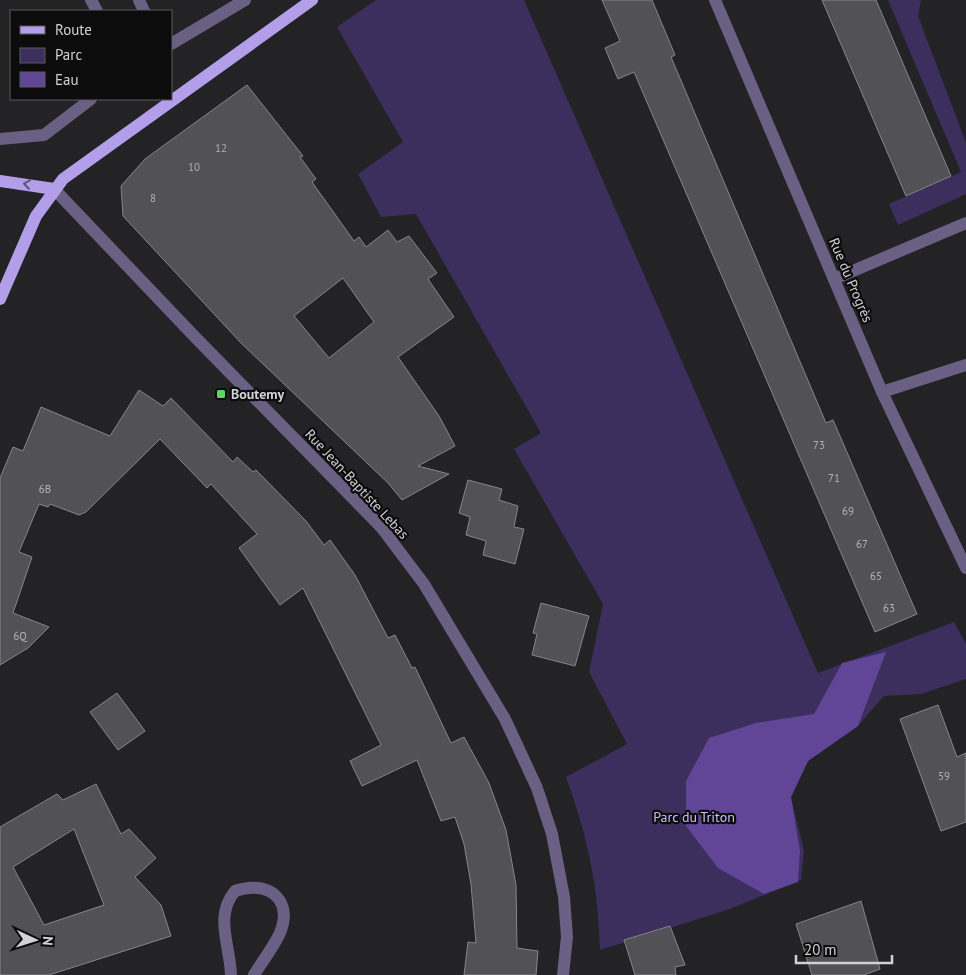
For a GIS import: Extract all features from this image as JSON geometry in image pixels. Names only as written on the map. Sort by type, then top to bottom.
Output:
[{"type":"main road","points":[[172,100],[312,0]]},
{"type":"main road","points":[[0,299],[36,216],[54,189],[89,159],[172,100]]},
{"type":"main road","points":[[0,181],[54,189]]},
{"type":"street","points":[[172,43],[244,0]]},
{"type":"street","name":"Rue du Progrès","points":[[715,0],[882,392],[966,568]]},
{"type":"street","points":[[0,139],[44,135],[90,100]]},
{"type":"street","name":"Rue Jean-Baptiste Lebas","points":[[54,189],[380,527],[424,584],[505,719],[537,788],[552,834],[564,897],[567,937],[564,975]]},
{"type":"street","points":[[834,279],[966,223]]},
{"type":"street","points":[[882,392],[966,365]]},
{"type":"street","points":[[231,975],[229,950],[223,922],[226,904],[236,891],[257,888],[272,892],[279,898],[284,912],[280,934],[254,975]]},
{"type":"green space","name":"Parc du Triton","points":[[376,0],[524,0],[818,673],[954,622],[966,644],[966,679],[921,694],[884,696],[858,726],[808,761],[791,797],[804,851],[801,880],[730,909],[600,950],[597,904],[590,862],[586,842],[566,777],[627,744],[589,672],[603,604],[514,449],[541,433],[416,214],[381,217],[358,174],[403,142],[337,27]]},
{"type":"green space","points":[[888,0],[921,0],[918,16],[966,143],[966,194],[898,225],[889,204],[961,172]]},
{"type":"water","points":[[886,652],[858,726],[808,761],[791,797],[800,851],[798,882],[764,894],[718,868],[686,826],[686,781],[709,738],[756,723],[814,714],[842,663]]},
{"type":"building","points":[[602,0],[652,0],[675,55],[671,57],[826,423],[833,420],[917,614],[875,632],[634,72],[618,79],[605,48],[620,41]]},
{"type":"building","points":[[822,0],[876,0],[951,176],[906,196]]},
{"type":"building","points":[[247,85],[303,156],[300,157],[316,179],[312,182],[354,241],[359,237],[366,247],[388,230],[397,242],[409,236],[437,273],[428,279],[454,317],[398,357],[439,416],[455,446],[418,466],[449,474],[402,500],[388,483],[242,344],[123,216],[121,186],[145,159]],"holes":[[[343,278],[374,322],[329,358],[294,316]]]},
{"type":"building","points":[[139,390],[163,406],[171,398],[233,462],[237,457],[253,472],[256,470],[306,521],[324,545],[330,540],[355,575],[388,638],[395,635],[412,668],[415,667],[451,743],[464,737],[489,783],[506,830],[516,885],[517,948],[538,951],[536,975],[464,975],[468,942],[476,943],[471,884],[464,844],[455,817],[441,821],[417,760],[362,786],[350,761],[381,745],[303,588],[280,605],[239,548],[257,534],[211,484],[207,488],[160,439],[86,512],[79,515],[50,504],[48,507],[39,504],[19,552],[32,557],[13,613],[49,627],[28,648],[0,665],[0,478],[13,447],[23,451],[41,407],[110,436]]},
{"type":"building","points":[[468,480],[502,489],[499,500],[518,506],[514,527],[524,529],[515,564],[483,555],[486,541],[466,535],[470,517],[459,513]]},
{"type":"building","points":[[541,603],[589,616],[575,666],[532,655],[537,634],[533,633]]},
{"type":"building","points":[[117,693],[145,731],[118,750],[90,712]]},
{"type":"building","points":[[938,705],[957,757],[966,753],[966,822],[941,831],[900,719]]},
{"type":"building","points":[[96,784],[121,834],[129,829],[156,858],[135,877],[161,905],[171,936],[49,975],[0,975],[0,827],[57,794],[63,800]],"holes":[[[74,829],[104,905],[44,925],[13,867]]]},
{"type":"building","points":[[861,901],[880,969],[864,975],[812,975],[796,924]]},
{"type":"building","points":[[670,926],[685,965],[675,967],[676,975],[635,975],[624,940]]},
{"type":"place","name":"Boutemy","points":[[221,394]]}]
